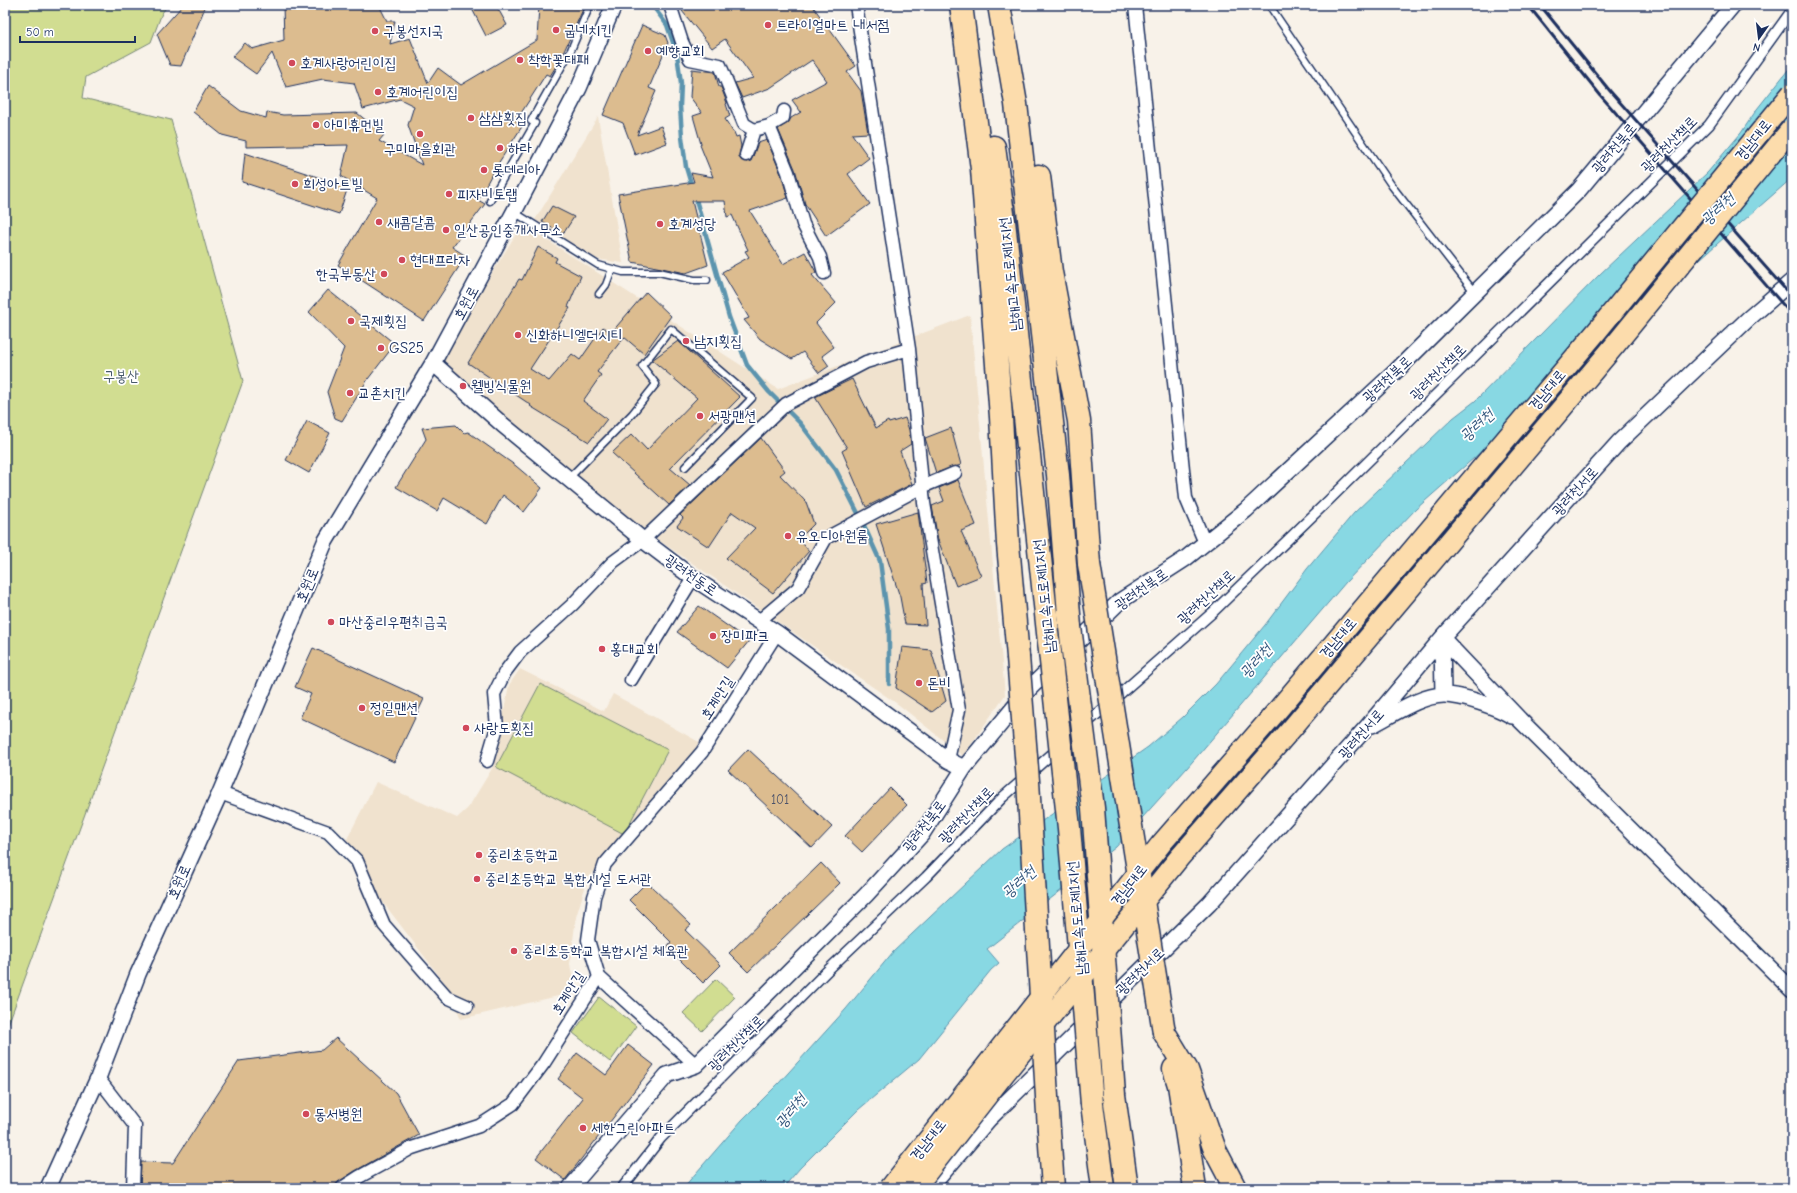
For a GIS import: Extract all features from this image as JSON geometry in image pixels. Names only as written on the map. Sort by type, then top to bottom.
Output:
[{"type":"highway","points":[[961,5],[982,169],[1001,417],[1008,544],[1028,781],[1053,1188]]},
{"type":"highway","name":"남해고속도로제1지선","points":[[973,5],[1004,221],[1069,822],[1092,1104],[1103,1188]]},
{"type":"highway","name":"남해고속도로제1지선","points":[[999,5],[1016,104],[1058,476],[1070,627],[1093,808],[1114,1095],[1127,1188]]},
{"type":"highway","points":[[1013,5],[1030,108],[1051,272],[1079,421],[1089,564],[1164,1032],[1179,1085],[1195,1188]]},
{"type":"highway","name":"경남대로","points":[[890,1188],[1161,844],[1276,712],[1572,361],[1792,93]]},
{"type":"highway","name":"경남대로","points":[[915,1188],[1004,1074],[1179,858],[1299,721],[1594,369],[1792,128]]},
{"type":"highway","points":[[1164,1032],[1188,1070],[1215,1150],[1235,1188]]},
{"type":"street","name":"호원로","points":[[48,1188],[98,1078],[138,974],[220,793],[325,542],[433,363],[579,88],[614,5]]},
{"type":"street","points":[[670,5],[682,42],[690,59],[720,65],[744,124],[754,130],[769,126],[783,118],[784,111]]},
{"type":"street","points":[[856,5],[909,349],[922,487],[959,710],[948,760]]},
{"type":"street","points":[[1135,5],[1186,498],[1205,544]]},
{"type":"street","name":"광려천북로","points":[[570,1188],[668,1075],[696,1065],[866,895],[917,840],[964,768],[1031,687],[1120,602],[1205,544],[1252,504],[1396,371],[1579,190],[1733,5]]},
{"type":"street","name":"광려천산책로","points":[[622,1188],[661,1138],[829,969],[926,877],[1003,797],[1217,607],[1329,500],[1709,125],[1792,10]]},
{"type":"street","points":[[769,126],[788,172],[803,224],[820,257],[824,273]]},
{"type":"street","points":[[746,155],[754,130]]},
{"type":"street","name":"광려천서로","points":[[930,1188],[988,1119],[1209,904],[1366,728],[1442,638],[1619,442],[1748,319],[1792,281]]},
{"type":"street","points":[[487,761],[497,727],[494,694],[505,672],[520,652],[572,605],[613,562],[643,540],[786,404],[866,362],[909,349]]},
{"type":"street","name":"광려천동로","points":[[433,363],[502,425],[569,478],[643,540],[693,578],[777,633],[948,760],[964,768]]},
{"type":"street","points":[[759,621],[798,588],[826,538],[922,487],[955,472]]},
{"type":"street","points":[[631,680],[693,578]]},
{"type":"street","name":"호계안길","points":[[342,1188],[412,1148],[479,1126],[514,1104],[544,1064],[599,977],[588,940],[594,897],[605,864],[702,752],[777,633]]},
{"type":"street","points":[[1442,638],[1443,695]]},
{"type":"street","points":[[1442,638],[1520,720],[1792,990]]},
{"type":"street","points":[[1366,728],[1419,701],[1443,695],[1476,701],[1505,712],[1520,720]]},
{"type":"street","points":[[220,793],[328,832],[357,861],[384,924],[447,997],[467,1006]]},
{"type":"street","points":[[599,977],[696,1065]]},
{"type":"street","points":[[98,1078],[135,1126],[133,1188]]},
{"type":"lane","points":[[490,201],[571,50],[590,5]]},
{"type":"lane","points":[[1269,5],[1392,186],[1475,293]]},
{"type":"lane","points":[[514,212],[598,265],[623,272],[659,272],[694,280],[708,280]]},
{"type":"lane","points":[[599,294],[606,285],[612,269]]},
{"type":"lane","points":[[569,478],[632,414],[656,384],[642,366],[672,329],[752,398],[685,466]]},
{"type":"shaded area","points":[[598,117],[623,263],[596,259],[535,220]]},
{"type":"shaded area","points":[[522,224],[778,389],[970,315],[1005,695],[963,756],[899,705],[638,526],[439,360]]},
{"type":"shaded area","name":"중리초등학교","points":[[520,669],[604,711],[613,694],[699,742],[680,774],[588,878],[576,917],[570,964],[575,992],[461,1019],[447,986],[356,867],[345,843],[376,782],[457,818],[468,808],[493,767],[509,685]]},
{"type":"green space","name":"구봉산","points":[[5,5],[168,5],[162,13],[151,42],[86,77],[83,98],[171,120],[243,381],[5,1033]]},
{"type":"green space","points":[[540,684],[668,750],[624,834],[496,767]]},
{"type":"green space","points":[[716,979],[735,997],[702,1031],[683,1013]]},
{"type":"green space","points":[[599,997],[636,1026],[610,1062],[573,1033]]},
{"type":"water","name":"광려천","points":[[1792,65],[1792,178],[1416,509],[1346,582],[1187,768],[1116,847],[987,949],[999,963],[991,970],[919,1059],[858,1110],[800,1168],[783,1188],[683,1188],[742,1120],[779,1083],[846,1009],[893,952],[1002,849],[1148,747],[1183,717],[1216,684],[1265,625],[1307,569],[1354,513],[1453,418],[1475,401],[1600,274],[1708,172],[1741,133],[1757,109]]},
{"type":"building","points":[[183,5],[206,5],[181,66],[170,65],[157,34]]},
{"type":"building","points":[[283,5],[379,5],[387,21],[395,21],[390,44],[410,38],[428,83],[438,68],[461,85],[537,40],[539,5],[585,5],[560,60],[550,76],[546,74],[516,121],[523,125],[494,170],[478,200],[485,204],[452,247],[466,256],[424,321],[338,265],[377,198],[341,176],[348,145],[246,147],[246,141],[222,135],[193,112],[208,86],[241,111],[266,118],[267,112],[283,115],[357,113],[384,135],[379,141],[422,165],[408,125],[414,106],[400,99],[363,109],[354,83],[323,79],[286,87],[272,53],[256,74],[232,57],[245,43],[252,49],[284,40]]},
{"type":"building","points":[[470,5],[496,5],[507,25],[486,36]]},
{"type":"building","points":[[691,5],[812,5],[856,66],[847,72],[861,91],[868,133],[852,134],[869,158],[848,174],[870,204],[826,236],[805,204],[795,169],[778,129],[801,112],[792,100],[827,81],[812,60],[770,88],[742,98],[735,83],[753,78],[725,39],[712,48],[682,11]]},
{"type":"building","points":[[642,25],[665,35],[668,43],[649,88],[656,91],[637,135],[661,126],[667,143],[635,155],[623,123],[603,115]]},
{"type":"building","points":[[692,69],[715,72],[719,87],[721,87],[727,103],[730,116],[725,119],[736,137],[739,136],[741,146],[739,156],[741,160],[747,162],[751,161],[758,143],[767,140],[781,174],[788,198],[750,211],[783,264],[805,252],[816,272],[812,275],[836,303],[816,323],[834,347],[822,356],[829,366],[819,373],[803,352],[792,359],[760,339],[744,320],[749,318],[722,272],[749,257],[745,251],[748,250],[732,215],[727,217],[725,201],[692,201],[708,265],[686,273],[632,262],[618,194],[694,182],[691,173],[713,177],[700,145],[701,144],[693,116],[702,113],[690,97]]},
{"type":"building","name":"희성아트빌","points":[[245,153],[348,187],[339,214],[242,182]]},
{"type":"building","points":[[552,206],[574,217],[563,234],[542,222]]},
{"type":"building","points":[[538,247],[557,258],[555,262],[581,276],[568,307],[570,308],[530,369],[549,381],[572,354],[580,360],[603,327],[611,333],[646,292],[671,316],[644,354],[624,337],[597,372],[601,375],[583,401],[607,419],[589,442],[530,406],[531,405],[468,363],[519,279],[522,280]]},
{"type":"building","points":[[328,290],[395,344],[368,379],[342,421],[335,418],[327,392],[344,348],[309,312]]},
{"type":"building","name":"서광맨션","points":[[678,341],[740,397],[670,468],[690,485],[669,505],[612,453],[632,434],[647,450],[697,398],[652,360]]},
{"type":"building","points":[[852,379],[876,428],[888,421],[889,423],[905,418],[911,444],[900,451],[912,484],[866,507],[842,451],[847,448],[815,397]]},
{"type":"building","points":[[307,421],[330,433],[309,473],[286,460]]},
{"type":"building","points":[[456,425],[464,433],[468,432],[516,466],[542,488],[524,512],[503,495],[487,524],[444,498],[437,511],[396,487],[426,439],[422,428]]},
{"type":"building","points":[[951,428],[961,465],[936,473],[925,438]]},
{"type":"building","points":[[761,438],[785,471],[780,475],[806,502],[814,524],[799,539],[809,551],[773,593],[726,558],[755,528],[732,512],[709,547],[677,526],[683,518],[680,515]]},
{"type":"building","points":[[958,480],[976,525],[961,531],[981,576],[956,586],[938,540],[932,506],[944,501],[939,488]]},
{"type":"building","points":[[918,512],[927,583],[923,584],[926,625],[905,624],[900,597],[876,524]]},
{"type":"building","name":"장미파크","points":[[699,606],[749,641],[727,668],[677,632]]},
{"type":"building","points":[[902,647],[931,650],[946,701],[932,712],[896,688]]},
{"type":"building","name":"정일맨션","points":[[313,648],[424,699],[394,762],[300,718],[311,694],[295,687]]},
{"type":"building","points":[[748,749],[832,827],[812,848],[728,770]]},
{"type":"building","points":[[890,788],[907,805],[862,852],[845,836]]},
{"type":"building","points":[[821,863],[840,883],[748,972],[729,953]]},
{"type":"building","points":[[647,882],[691,925],[685,930],[721,965],[703,983],[667,947],[671,942],[629,900]]},
{"type":"building","name":"동서병원","points":[[336,1038],[396,1093],[419,1135],[355,1171],[338,1182],[335,1188],[140,1188],[141,1162],[173,1163],[239,1061],[322,1050]]},
{"type":"building","name":"세한그린아파트","points":[[628,1045],[654,1065],[565,1180],[536,1158],[583,1098],[558,1079],[577,1053],[606,1075]]},
{"type":"waterway","points":[[652,5],[667,25],[677,54],[681,83],[680,106],[682,137],[686,167],[692,187]]},
{"type":"waterway","points":[[695,196],[729,317],[747,365],[769,392],[800,423],[836,470],[880,561],[889,629],[889,684]]},
{"type":"railway","points":[[1528,5],[1601,96],[1792,315]]},
{"type":"railway","points":[[1540,5],[1610,91],[1792,297]]},
{"type":"place","name":"트라이얼마트 내서점","points":[[768,25]]},
{"type":"place","name":"굽네치킨","points":[[556,30]]},
{"type":"place","name":"구봉선지국","points":[[375,31]]},
{"type":"place","name":"예향교회","points":[[648,51]]},
{"type":"place","name":"착학꽃대패","points":[[520,60]]},
{"type":"place","name":"호계사랑어린이집","points":[[292,63]]},
{"type":"place","name":"호계어린이집","points":[[378,92]]},
{"type":"place","name":"삼삼횟집","points":[[471,118]]},
{"type":"place","name":"아미휴먼빌","points":[[316,125]]},
{"type":"place","name":"구미마을회관","points":[[420,134]]},
{"type":"place","name":"하라","points":[[500,148]]},
{"type":"place","name":"롯데리아","points":[[484,170]]},
{"type":"place","name":"희성아트빌","points":[[295,184]]},
{"type":"place","name":"피자비토랩","points":[[449,194]]},
{"type":"place","name":"새콤달콤","points":[[379,222]]},
{"type":"place","name":"호계성당","points":[[660,224]]},
{"type":"place","name":"일산공인중개사무소","points":[[446,230]]},
{"type":"place","name":"현대프라자","points":[[402,260]]},
{"type":"place","name":"한국부동산","points":[[384,274]]},
{"type":"place","name":"국제횟집","points":[[351,321]]},
{"type":"place","name":"신화하니엘더시티","points":[[518,335]]},
{"type":"place","name":"남지횟집","points":[[686,341]]},
{"type":"place","name":"GS25","points":[[381,348]]},
{"type":"place","name":"웰빙식물원","points":[[463,386]]},
{"type":"place","name":"교촌치킨","points":[[350,393]]},
{"type":"place","name":"서광맨션","points":[[700,416]]},
{"type":"place","name":"유오디아원룸","points":[[788,536]]},
{"type":"place","name":"마산중리우편취급국","points":[[331,622]]},
{"type":"place","name":"장미파크","points":[[713,636]]},
{"type":"place","name":"홍대교회","points":[[602,649]]},
{"type":"place","name":"돈비","points":[[919,683]]},
{"type":"place","name":"정일맨션","points":[[362,708]]},
{"type":"place","name":"사랑도횟집","points":[[466,728]]},
{"type":"place","name":"중리초등학교","points":[[479,855]]},
{"type":"place","name":"중리초등학교 복합시설 도서관","points":[[477,879]]},
{"type":"place","name":"중리초등학교 복합시설 체육관","points":[[514,951]]},
{"type":"place","name":"동서병원","points":[[306,1114]]},
{"type":"place","name":"세한그린아파트","points":[[583,1128]]}]
